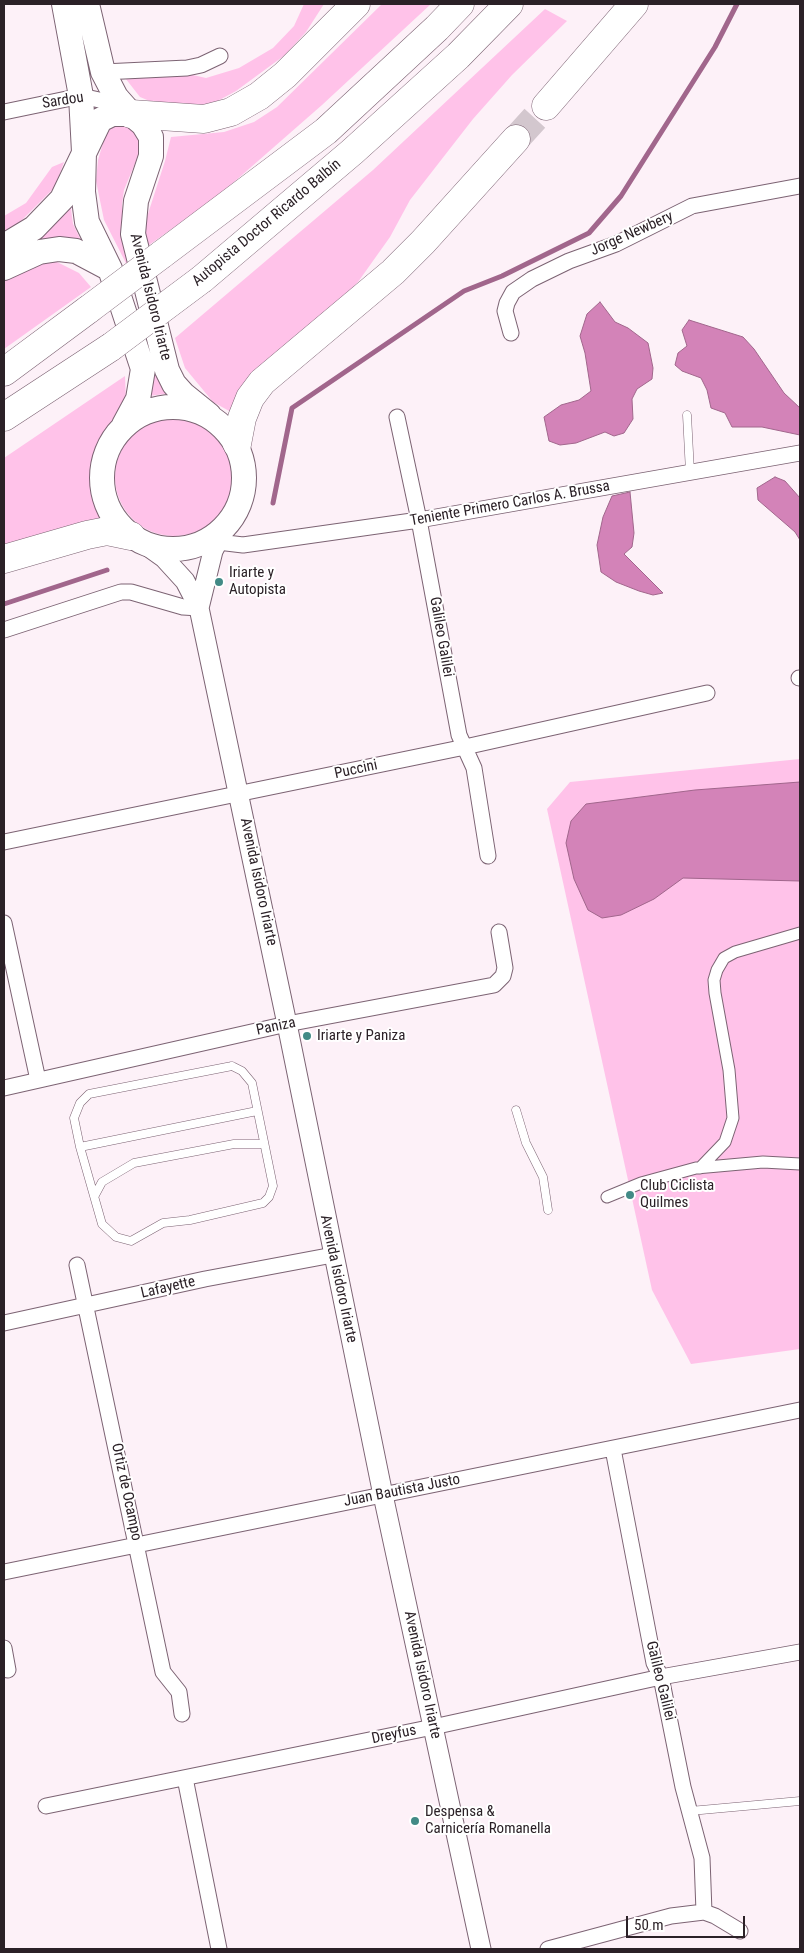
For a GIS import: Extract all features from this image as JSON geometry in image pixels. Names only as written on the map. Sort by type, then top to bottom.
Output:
[{"type":"highway","points":[[127,110],[204,119],[231,112],[259,96],[285,75],[356,4]]},
{"type":"highway","points":[[4,372],[326,131],[437,28],[460,4]]},
{"type":"highway","name":"Autopista Doctor Ricardo Balbín","points":[[4,417],[111,347],[202,279],[352,152],[458,56],[509,4]]},
{"type":"highway","points":[[546,106],[634,4]]},
{"type":"highway","points":[[237,444],[242,418],[250,398],[262,382],[392,272],[424,242],[516,139]]},
{"type":"highway","points":[[4,559],[107,531],[137,539]]},
{"type":"main road","name":"Avenida Isidoro Iriarte","points":[[64,4],[81,96],[84,152],[83,192],[86,222],[110,269],[143,369],[138,399],[123,426]]},
{"type":"main road","name":"Avenida Isidoro Iriarte","points":[[88,4],[101,65],[127,110],[144,124],[148,130],[152,147],[136,201],[133,234],[161,348],[174,384],[182,394],[209,415]]},
{"type":"main road","points":[[76,63],[101,65]]},
{"type":"main road","points":[[4,246],[34,228],[54,210],[69,188],[100,120],[127,110]]},
{"type":"main road","points":[[4,268],[40,252],[59,249],[76,251],[110,269]]},
{"type":"main road","points":[[164,406],[187,407],[209,415],[225,427],[237,444],[244,464],[245,486],[239,506],[223,533],[198,545],[179,549],[161,548],[137,539],[116,521],[109,509],[102,483],[103,462],[111,443],[123,426],[142,413],[164,406]]},
{"type":"street","points":[[101,65],[187,68],[201,65],[220,56]]},
{"type":"street","name":"Sardou","points":[[4,112],[81,96],[127,110]]},
{"type":"street","name":"Jorge Newbery","points":[[511,333],[505,311],[507,303],[513,292],[532,279],[569,261],[616,244],[692,206],[800,186]]},
{"type":"street","name":"Galileo Galilei","points":[[397,417],[419,520],[459,735],[474,768],[488,856]]},
{"type":"street","name":"Teniente Primero Carlos A. Brussa","points":[[223,533],[243,545],[419,520],[800,453]]},
{"type":"street","name":"Avenida Isidoro Iriarte","points":[[199,608],[205,578],[223,533]]},
{"type":"street","name":"Avenida Isidoro Iriarte","points":[[137,539],[164,558],[186,581],[199,608],[240,794],[383,1495],[482,1949]]},
{"type":"street","points":[[4,630],[121,592],[131,592],[182,607],[199,608]]},
{"type":"street","name":"Puccini","points":[[4,842],[465,747],[707,693]]},
{"type":"street","points":[[4,923],[38,1080]]},
{"type":"street","name":"Paniza","points":[[4,1088],[287,1024],[494,985],[499,982],[505,968],[499,932]]},
{"type":"street","points":[[700,1168],[725,1142],[733,1118],[729,1070],[715,992],[714,980],[717,970],[724,958],[735,952],[800,933]]},
{"type":"street","points":[[607,1197],[640,1182],[700,1168],[763,1162],[800,1164]]},
{"type":"street","name":"Lafayette","points":[[4,1323],[205,1279],[333,1255]]},
{"type":"street","name":"Ortiz de Ocampo","points":[[77,1265],[163,1672],[179,1692],[182,1714]]},
{"type":"street","name":"Juan Bautista Justo","points":[[4,1572],[800,1410]]},
{"type":"street","name":"Galileo Galilei","points":[[613,1448],[654,1663],[661,1677],[702,1858],[704,1912]]},
{"type":"street","points":[[4,1648],[8,1670]]},
{"type":"street","name":"Dreyfus","points":[[46,1806],[433,1727],[661,1677],[800,1652]]},
{"type":"street","points":[[185,1778],[219,1949]]},
{"type":"street","points":[[548,1949],[671,1916],[704,1912],[715,1916],[740,1931]]},
{"type":"lane","points":[[687,415],[690,472]]},
{"type":"lane","points":[[232,1066],[242,1071],[252,1083],[257,1111],[273,1186],[269,1197],[263,1203],[190,1220],[162,1223],[131,1242],[116,1237],[102,1224],[80,1147],[74,1118],[80,1103],[89,1094],[232,1066]]},
{"type":"lane","points":[[516,1110],[526,1143],[543,1176],[548,1210]]},
{"type":"lane","points":[[80,1147],[257,1111]]},
{"type":"lane","points":[[95,1196],[102,1182],[134,1163],[234,1144],[264,1144]]},
{"type":"lane","points":[[690,1811],[800,1801]]},
{"type":"shaded area","points":[[304,4],[324,4],[306,32],[285,55],[236,91],[212,104],[193,107],[164,107],[140,97],[122,74],[184,73],[206,78],[239,68],[273,48],[294,26]]},
{"type":"shaded area","points":[[382,4],[431,4],[322,105],[218,196],[142,250],[146,220],[171,137],[224,132],[254,122],[277,107]]},
{"type":"shaded area","points":[[545,9],[567,21],[512,75],[473,119],[410,200],[390,237],[358,282],[231,412],[213,402],[185,368],[175,338],[373,170]]},
{"type":"shaded area","points":[[125,123],[139,133],[141,149],[124,190],[122,204],[122,222],[132,275],[104,220],[96,181],[98,160],[106,133],[111,126]]},
{"type":"shaded area","points":[[64,162],[55,187],[22,220],[4,234],[4,216],[26,203],[52,167]]},
{"type":"shaded area","points":[[70,201],[73,224],[83,244],[18,251]]},
{"type":"shaded area","points":[[55,261],[79,273],[91,287],[4,349],[4,278],[30,265]]},
{"type":"shaded area","points":[[600,302],[615,322],[628,328],[648,343],[653,368],[652,379],[637,389],[632,399],[633,419],[624,433],[614,436],[605,432],[576,443],[560,445],[549,441],[544,417],[561,405],[579,400],[591,391],[585,353],[580,336],[587,314]]},
{"type":"shaded area","points":[[689,320],[743,337],[754,349],[784,393],[800,408],[800,435],[762,427],[732,427],[725,413],[711,408],[707,390],[701,378],[682,371],[675,365],[678,353],[687,346],[682,330]]},
{"type":"shaded area","points":[[152,361],[172,393],[149,396]]},
{"type":"shaded area","points":[[125,376],[126,401],[121,415],[101,441],[92,465],[92,488],[95,506],[105,523],[4,549],[4,458]]},
{"type":"shaded area","points":[[174,418],[185,419],[207,428],[223,444],[232,466],[232,488],[223,510],[207,526],[185,535],[174,536],[163,535],[141,526],[125,510],[116,488],[115,477],[116,466],[125,444],[141,428],[163,419]]},
{"type":"shaded area","points":[[775,477],[785,481],[800,498],[800,540],[795,532],[758,500],[757,488]]},
{"type":"shaded area","points":[[630,492],[634,533],[632,547],[624,554],[663,593],[653,595],[639,591],[616,582],[601,572],[597,545],[603,517],[612,496]]},
{"type":"shaded area","points":[[800,759],[800,1349],[691,1364],[652,1290],[547,809],[570,782]]},
{"type":"shaded area","points":[[800,782],[800,881],[683,878],[654,899],[621,915],[602,918],[588,910],[574,879],[566,843],[571,821],[586,804],[695,790]]},
{"type":"waterway","points":[[273,503],[292,408],[464,291],[502,276],[589,233],[621,196],[715,47],[737,4]]},
{"type":"waterway","points":[[4,604],[107,570]]},
{"type":"tunnel","points":[[516,139],[546,106]]},
{"type":"place","name":"Iriarte y Autopista","points":[[219,582]]},
{"type":"place","name":"Iriarte y Paniza","points":[[307,1036]]},
{"type":"place","name":"Club Ciclista Quilmes","points":[[630,1195]]},
{"type":"place","name":"Despensa & Carnicería Romanella","points":[[415,1821]]}]
